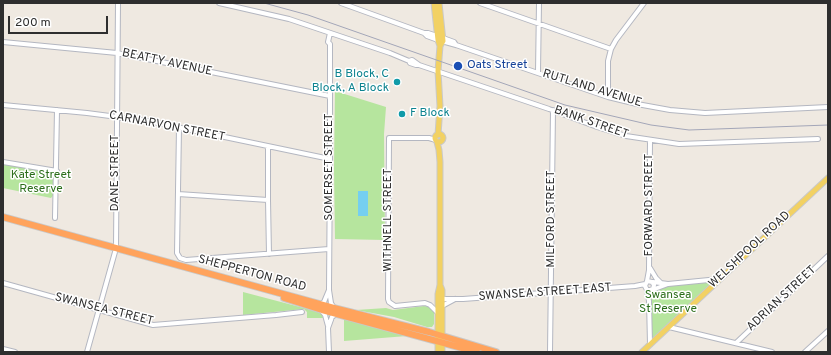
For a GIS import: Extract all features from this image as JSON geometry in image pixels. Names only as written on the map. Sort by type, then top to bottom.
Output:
[{"type":"highway","name":"SHEPPERTON ROAD","points":[[3,216],[115,250]]},
{"type":"highway","name":"SHEPPERTON ROAD","points":[[3,220],[335,311],[496,352]]},
{"type":"highway","name":"SHEPPERTON ROAD","points":[[440,338],[477,352]]},
{"type":"main road","points":[[434,3],[440,40]]},
{"type":"main road","points":[[438,352],[442,306],[438,290],[440,285],[438,138],[438,71],[440,40],[439,3]]},
{"type":"main road","name":"WELSHPOOL ROAD","points":[[642,352],[827,178]]},
{"type":"main road","points":[[440,299],[438,313],[442,352]]},
{"type":"street","name":"DANE STREET","points":[[88,352],[115,250],[118,3]]},
{"type":"street","name":"BANK STREET","points":[[219,3],[289,19],[332,33],[409,61],[412,60],[419,65],[552,110],[617,134],[650,141],[687,144],[818,139]]},
{"type":"street","name":"RUTLAND AVENUE","points":[[341,3],[424,33],[428,33],[440,40],[454,42],[456,45],[608,97],[637,104],[670,110],[705,113],[828,107]]},
{"type":"street","points":[[480,3],[611,49]]},
{"type":"street","points":[[538,72],[539,3]]},
{"type":"street","points":[[608,97],[608,61],[611,49],[644,3]]},
{"type":"street","name":"SOMERSET STREET","points":[[332,33],[328,42],[330,44],[329,290],[331,303],[335,311]]},
{"type":"street","name":"BEATTY AVENUE","points":[[3,42],[117,53],[330,96]]},
{"type":"street","name":"CARNARVON STREET","points":[[3,105],[116,116],[330,159]]},
{"type":"street","points":[[55,218],[57,110]]},
{"type":"street","name":"MILFORD STREET","points":[[550,352],[552,110]]},
{"type":"street","points":[[179,128],[177,253],[180,258],[186,260],[330,249]]},
{"type":"street","name":"WITHNELL STREET","points":[[438,138],[390,138],[388,299],[389,302],[395,306],[421,303],[430,305],[438,313]]},
{"type":"street","name":"FORWARD STREET","points":[[649,286],[650,141]]},
{"type":"street","points":[[268,147],[270,254]]},
{"type":"street","points":[[3,162],[56,171]]},
{"type":"street","points":[[178,194],[268,200]]},
{"type":"street","name":"ADRIAN STREET","points":[[736,343],[828,256]]},
{"type":"street","points":[[649,269],[661,283]]},
{"type":"street","name":"SWANSEA STREET EAST","points":[[440,299],[649,286],[719,280]]},
{"type":"street","name":"SWANSEA STREET","points":[[3,283],[153,324],[302,312]]},
{"type":"street","name":"SWANSEA STREET EAST","points":[[649,286],[661,283],[668,284]]},
{"type":"street","points":[[649,286],[650,344]]},
{"type":"street","name":"SOMERSET STREET","points":[[321,307],[329,290]]},
{"type":"street","name":"SWANSEA STREET EAST","points":[[442,306],[455,299]]},
{"type":"street","points":[[321,307],[325,315],[328,328],[329,352]]},
{"type":"street","points":[[328,328],[335,311]]},
{"type":"street","points":[[669,327],[772,352]]},
{"type":"street","points":[[806,352],[828,331]]},
{"type":"street","points":[[3,349],[15,352]]},
{"type":"green space","points":[[335,91],[386,107],[384,134],[385,240],[335,239]]},
{"type":"green space","name":"Kate Street Reserve","points":[[3,163],[49,172],[54,175],[55,193],[51,198],[3,188]]},
{"type":"green space","name":"Swansea St Reserve","points":[[719,279],[651,344],[650,301],[652,290],[669,284]]},
{"type":"green space","points":[[243,292],[319,312],[323,318],[307,318],[307,312],[304,309],[243,315]]},
{"type":"green space","points":[[424,306],[429,307],[434,312],[434,324],[432,327],[427,327],[394,317],[356,310],[386,308],[393,310]]},
{"type":"green space","points":[[344,319],[407,336],[344,341]]},
{"type":"water","points":[[358,191],[368,191],[368,216],[358,216]]},
{"type":"railway","points":[[264,3],[308,15],[565,105],[651,125],[689,130],[828,125]]},
{"type":"place","name":"Oats Street","points":[[458,66]]},
{"type":"place","name":"B Block, C Block, A Block","points":[[397,82]]},
{"type":"place","name":"F Block","points":[[402,114]]}]
